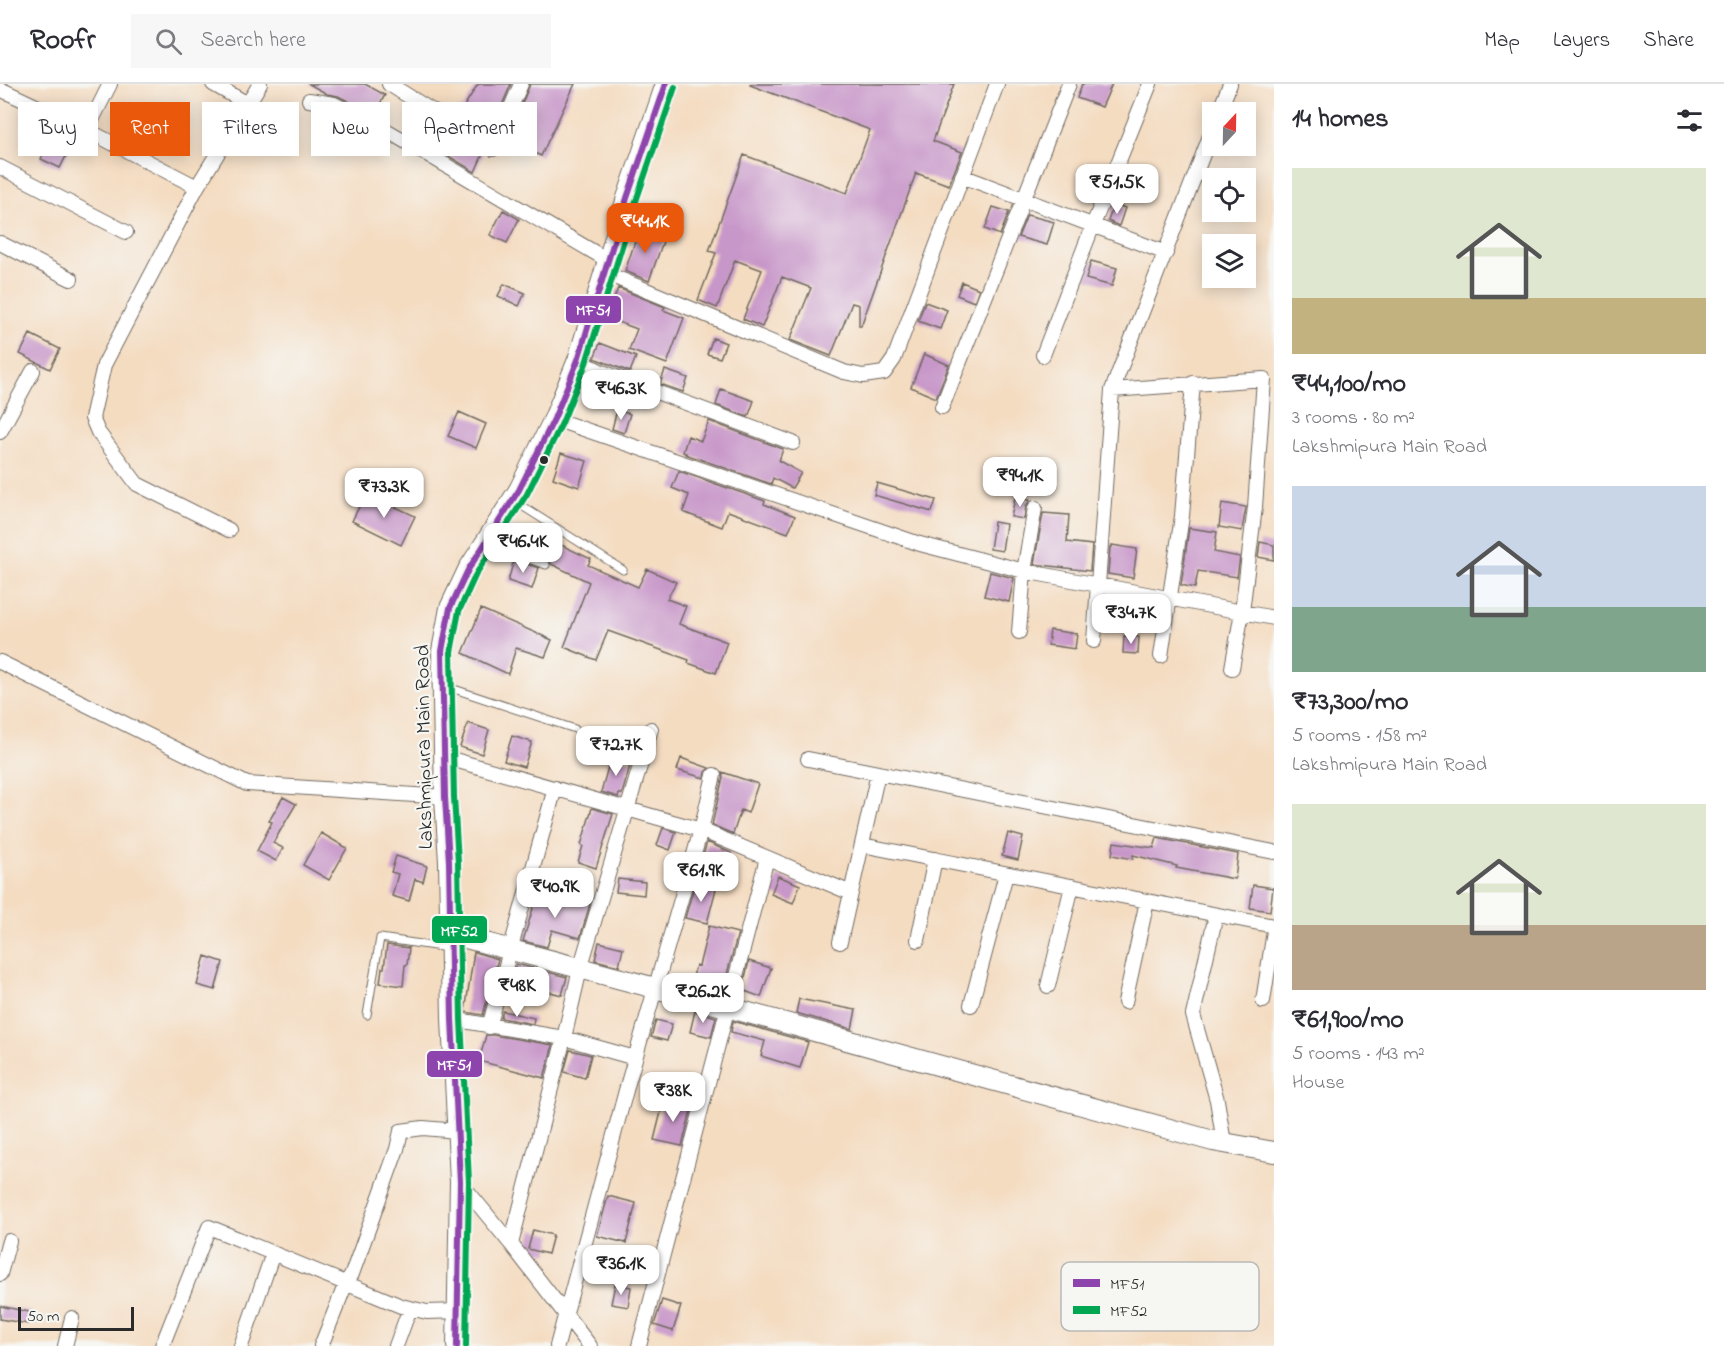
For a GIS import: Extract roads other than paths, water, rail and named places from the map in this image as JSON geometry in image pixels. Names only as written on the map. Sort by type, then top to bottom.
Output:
[{"type":"main road","name":"Lakshmipura Main Road","points":[[458,1346],[460,1182],[452,1019],[442,651],[450,608],[468,570],[519,490],[554,419],[578,360],[627,198],[666,84]]},
{"type":"main road","points":[[451,941],[510,951],[655,988],[1224,1143],[1274,1152]]},
{"type":"street","points":[[98,108],[110,84]]},
{"type":"street","points":[[213,84],[244,102]]},
{"type":"street","points":[[247,102],[260,84]]},
{"type":"street","points":[[388,84],[493,148],[521,84]]},
{"type":"street","points":[[309,100],[334,104],[391,133],[607,267],[844,372],[863,376],[884,373],[894,359],[997,84]]},
{"type":"street","points":[[942,407],[1069,84]]},
{"type":"street","points":[[1043,355],[1150,84]]},
{"type":"street","points":[[1223,102],[1230,84]]},
{"type":"street","points":[[0,89],[28,102]]},
{"type":"street","points":[[98,136],[197,187]]},
{"type":"street","points":[[215,156],[104,365],[92,418],[98,432],[137,484],[230,530]]},
{"type":"street","points":[[1094,641],[1112,390],[1203,156]]},
{"type":"street","points":[[0,167],[126,232]]},
{"type":"street","points":[[962,176],[1166,253]]},
{"type":"street","points":[[0,243],[71,279]]},
{"type":"street","points":[[578,360],[600,372],[793,443]]},
{"type":"street","points":[[0,432],[33,371]]},
{"type":"street","points":[[1112,390],[1264,378],[1256,507],[1232,668]]},
{"type":"street","points":[[1161,656],[1182,516],[1193,383]]},
{"type":"street","points":[[554,419],[920,544],[1024,571],[1274,618]]},
{"type":"street","points":[[1019,632],[1024,571],[1035,508]]},
{"type":"street","points":[[0,662],[247,784],[445,796]]},
{"type":"street","points":[[511,1244],[580,969],[651,729]]},
{"type":"street","points":[[444,757],[701,830],[851,893]]},
{"type":"street","points":[[808,759],[1274,852]]},
{"type":"street","points":[[840,942],[878,773]]},
{"type":"street","points":[[557,1346],[635,1058],[701,830],[714,775]]},
{"type":"street","points":[[489,1027],[555,788]]},
{"type":"street","points":[[861,845],[1216,915],[1274,929],[1263,1001]]},
{"type":"street","points":[[639,1346],[767,858]]},
{"type":"street","points":[[918,940],[935,859]]},
{"type":"street","points":[[971,1005],[1006,874]]},
{"type":"street","points":[[1048,986],[1072,886]]},
{"type":"street","points":[[1125,1002],[1147,901]]},
{"type":"street","points":[[1216,915],[1193,1015],[1217,1100],[1224,1143]]},
{"type":"street","points":[[452,1019],[564,1038],[635,1058]]},
{"type":"street","points":[[321,1346],[346,1283],[352,1274],[398,1149],[401,1131],[423,1128],[458,1131]]},
{"type":"street","points":[[460,1182],[590,1346]]},
{"type":"street","points":[[162,1346],[209,1227],[400,1306],[427,1312],[459,1311]]},
{"type":"street","points":[[0,1274],[9,1240]]},
{"type":"street","points":[[241,1346],[273,1253]]},
{"type":"street","points":[[396,1346],[410,1308]]},
{"type":"street","points":[[65,1346],[72,1318]]},
{"type":"lane","points":[[512,500],[623,570]]},
{"type":"lane","points":[[485,544],[546,565]]},
{"type":"lane","points":[[443,685],[575,729]]},
{"type":"lane","points":[[367,1015],[380,938],[451,941]]}]
